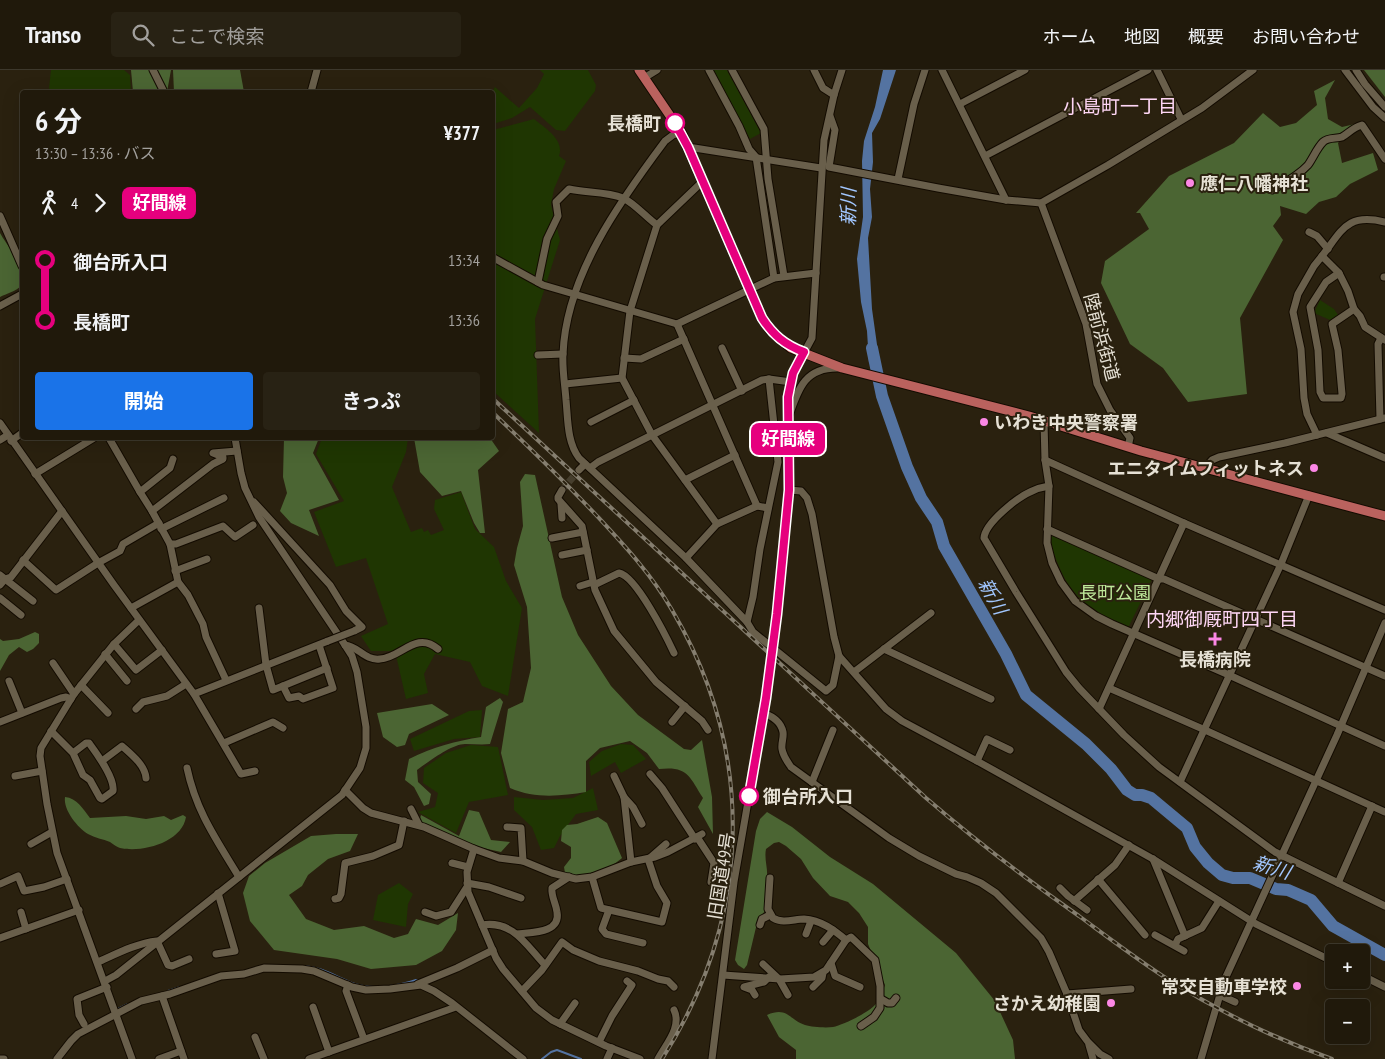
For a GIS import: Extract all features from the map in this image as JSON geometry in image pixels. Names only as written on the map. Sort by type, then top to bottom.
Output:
[{"type":"main road","points":[[642,74],[681,132],[762,318],[771,331],[792,348],[842,368],[1029,416],[1128,447],[1385,516]]},
{"type":"street","points":[[153,70],[163,90]]},
{"type":"street","points":[[312,90],[317,70]]},
{"type":"street","points":[[642,74],[657,70]]},
{"type":"street","points":[[709,70],[740,126],[749,150],[756,157],[774,278]]},
{"type":"street","points":[[732,70],[764,129],[768,180],[784,276]]},
{"type":"street","points":[[814,70],[823,88],[834,95]]},
{"type":"street","points":[[681,132],[665,141],[624,198],[596,246],[574,295],[563,354],[572,448],[587,466],[686,558],[754,632],[826,691],[833,685],[839,656],[807,498],[801,491],[789,490],[788,397],[793,373],[812,338],[824,140],[834,95],[842,70]]},
{"type":"street","points":[[898,179],[914,104],[925,70]]},
{"type":"street","points":[[942,70],[1006,200]]},
{"type":"street","points":[[960,104],[1025,70]]},
{"type":"street","points":[[985,156],[1148,70]]},
{"type":"street","points":[[1157,70],[1182,119]]},
{"type":"street","points":[[830,116],[835,130],[829,167],[1006,200],[1041,203],[1202,108],[1253,70]]},
{"type":"street","points":[[1345,70],[1367,100],[1385,118]]},
{"type":"street","points":[[1356,70],[1385,106]]},
{"type":"street","points":[[1272,190],[1301,172],[1323,142],[1343,136],[1349,130],[1358,126],[1362,125],[1385,159]]},
{"type":"street","points":[[688,147],[821,168]]},
{"type":"street","points":[[703,181],[657,225],[630,311],[622,378],[652,435],[717,524]]},
{"type":"street","points":[[538,282],[547,239],[558,216],[556,202],[569,189],[586,193],[604,193],[624,198],[657,225]]},
{"type":"street","name":"陸前浜街道","points":[[1041,203],[1086,324],[1097,384],[1110,410],[1130,438],[1128,447]]},
{"type":"street","points":[[0,216],[20,261]]},
{"type":"street","points":[[1316,435],[1307,414],[1304,398],[1301,348],[1293,312],[1298,294],[1314,266],[1342,228],[1351,222],[1365,219],[1385,222]]},
{"type":"street","points":[[1309,232],[1317,236],[1328,249]]},
{"type":"street","points":[[1206,467],[1212,460],[1220,457],[1383,419],[1378,344],[1383,339],[1365,327],[1354,309],[1339,273],[1322,256]]},
{"type":"street","points":[[495,259],[543,285],[677,324],[774,278],[816,273]]},
{"type":"street","points":[[1339,273],[1326,282],[1310,307],[1318,350],[1320,392],[1323,398],[1341,398],[1338,350],[1332,324],[1354,309]]},
{"type":"street","points":[[0,306],[20,295]]},
{"type":"street","points":[[677,324],[757,506]]},
{"type":"street","points":[[624,358],[641,359],[684,339]]},
{"type":"street","points":[[722,348],[742,391]]},
{"type":"street","points":[[538,355],[563,354]]},
{"type":"street","points":[[788,416],[805,379],[826,368],[842,368]]},
{"type":"street","points":[[565,384],[622,378]]},
{"type":"street","points":[[579,470],[762,380],[770,379],[791,382]]},
{"type":"street","points":[[746,622],[753,597],[778,462],[770,379]]},
{"type":"street","points":[[591,422],[634,400]]},
{"type":"street","points":[[1044,422],[1045,460],[1049,486],[1047,543],[1052,563],[1075,601],[1096,616],[1133,634],[1229,675],[1385,746]]},
{"type":"street","points":[[0,423],[98,563],[194,694],[241,774],[255,771]]},
{"type":"street","points":[[1327,433],[1385,458]]},
{"type":"street","points":[[0,440],[20,434]]},
{"type":"street","points":[[35,474],[91,440]]},
{"type":"street","points":[[110,440],[170,544],[178,582],[203,624],[206,637],[226,680]]},
{"type":"street","points":[[84,1024],[79,1015],[76,999],[106,984],[116,974],[342,795],[360,768],[364,758],[366,740],[360,686],[352,656],[259,517],[250,499],[241,473],[235,440]]},
{"type":"street","points":[[152,511],[213,464],[223,459],[223,457],[213,452],[237,451]]},
{"type":"street","points":[[685,480],[735,455]]},
{"type":"street","points":[[140,492],[170,468],[173,459]]},
{"type":"street","points":[[1045,460],[1184,524],[1385,610]]},
{"type":"street","points":[[1049,486],[1033,490],[1022,496],[995,519],[984,534],[984,538],[1066,672],[1130,741],[1159,766],[1280,857],[1385,906]]},
{"type":"street","points":[[562,490],[558,497],[561,504],[562,518]]},
{"type":"street","name":"旧国道49号","points":[[712,1059],[734,882],[766,698],[777,614],[789,490]]},
{"type":"street","points":[[1180,782],[1281,564],[1308,495]]},
{"type":"street","points":[[23,560],[56,590],[120,551],[123,544],[224,498]]},
{"type":"street","points":[[194,694],[362,627],[346,611],[330,585],[250,499]]},
{"type":"street","points":[[561,504],[580,523],[594,583],[609,623],[619,639],[656,682],[702,721],[708,730]]},
{"type":"street","points":[[686,558],[717,524],[757,506],[768,508]]},
{"type":"street","points":[[3,577],[11,577],[62,511]]},
{"type":"street","points":[[1099,709],[1184,524]]},
{"type":"street","points":[[170,544],[176,544],[224,526],[235,537],[253,525]]},
{"type":"street","points":[[1047,529],[1159,579],[1164,579],[1256,618],[1385,676]]},
{"type":"street","points":[[552,538],[583,532]]},
{"type":"street","points":[[562,555],[587,550]]},
{"type":"street","points":[[175,571],[207,558]]},
{"type":"street","points":[[580,586],[594,583],[619,573],[625,575],[647,603],[674,653]]},
{"type":"street","points":[[0,585],[3,577]]},
{"type":"street","points":[[3,577],[33,601]]},
{"type":"street","points":[[131,608],[178,582]]},
{"type":"street","points":[[0,598],[22,615]]},
{"type":"street","points":[[259,608],[266,665],[273,690],[327,668]]},
{"type":"street","points":[[854,672],[931,613]]},
{"type":"street","points":[[132,1059],[57,853],[40,756],[41,748],[72,696],[105,654],[139,620]]},
{"type":"street","points":[[1201,1059],[1224,981],[1385,623]]},
{"type":"street","points":[[345,645],[352,645],[362,655],[380,660],[413,644],[425,642],[432,644],[438,649]]},
{"type":"street","points":[[114,644],[136,670],[162,650]]},
{"type":"street","points":[[283,686],[289,698],[300,696],[303,699],[333,688],[319,645]]},
{"type":"street","points":[[884,649],[991,699]]},
{"type":"street","points":[[105,654],[127,681]]},
{"type":"street","points":[[839,656],[886,709],[902,721],[1129,845],[1219,901],[1325,957]]},
{"type":"street","points":[[53,663],[72,696]]},
{"type":"street","points":[[9,681],[22,713]]},
{"type":"street","points":[[136,708],[143,702],[167,696],[186,684]]},
{"type":"street","points":[[81,685],[108,713]]},
{"type":"street","points":[[1109,688],[1385,812]]},
{"type":"street","points":[[0,722],[61,698],[72,696]]},
{"type":"street","points":[[672,722],[685,706]]},
{"type":"street","points":[[763,713],[771,715],[778,722],[783,732],[782,751],[785,760],[791,767],[890,838],[919,856],[956,874],[982,883],[996,893],[1041,938],[1067,994],[1079,1030],[1100,1054],[1109,1059]]},
{"type":"street","points":[[224,743],[273,722],[283,728]]},
{"type":"street","points":[[51,730],[73,753],[84,775],[90,780],[102,798],[113,791],[114,787],[102,761],[89,744],[86,743],[73,753]]},
{"type":"street","points":[[812,782],[834,730]]},
{"type":"street","points":[[977,761],[987,739],[1010,750]]},
{"type":"street","points":[[102,761],[122,746],[146,773],[146,778]]},
{"type":"street","points":[[187,768],[199,808],[239,877]]},
{"type":"street","points":[[16,776],[42,771]]},
{"type":"street","points":[[650,774],[698,837],[714,863],[711,882]]},
{"type":"street","points":[[614,776],[624,797],[633,807],[642,824]]},
{"type":"street","points":[[345,790],[363,808],[371,813],[419,825],[499,858],[523,861],[576,879],[592,878],[631,862],[649,859],[698,837]]},
{"type":"street","points":[[624,797],[631,862]]},
{"type":"street","points":[[1338,883],[1372,806]]},
{"type":"street","points":[[411,809],[419,825]]},
{"type":"street","points":[[334,899],[338,898],[341,894],[345,863],[373,856],[398,845],[404,821]]},
{"type":"street","points":[[507,826],[521,828],[523,861]]},
{"type":"street","points":[[31,844],[52,832]]},
{"type":"street","points":[[649,859],[666,844]]},
{"type":"street","points":[[1074,901],[1115,865],[1129,845]]},
{"type":"street","points":[[474,849],[468,867],[468,892],[503,970],[536,1008],[560,1024],[640,1059]]},
{"type":"street","points":[[592,878],[601,908],[662,922],[667,903],[657,886],[649,859]]},
{"type":"street","points":[[1153,859],[1186,936]]},
{"type":"street","points":[[452,863],[468,867]]},
{"type":"street","points":[[0,884],[19,876],[24,890],[44,887],[67,879]]},
{"type":"street","points":[[517,934],[538,933],[556,922],[558,913],[552,896],[552,888],[568,877]]},
{"type":"street","points":[[770,878],[768,909],[770,915],[776,920],[806,919],[823,924],[846,940]]},
{"type":"street","points":[[1098,879],[1145,935]]},
{"type":"street","points":[[467,885],[489,887],[521,898]]},
{"type":"street","points":[[425,912],[436,916],[451,912],[467,885]]},
{"type":"street","points":[[1060,888],[1074,901],[1088,910]]},
{"type":"street","points":[[216,954],[235,951],[218,893]]},
{"type":"street","points":[[1175,945],[1178,939],[1202,928],[1219,901]]},
{"type":"street","points":[[1,937],[79,910]]},
{"type":"street","points":[[609,910],[602,929],[606,934],[643,943]]},
{"type":"street","points":[[21,912],[26,929]]},
{"type":"street","points":[[760,925],[762,919],[770,915]]},
{"type":"street","points":[[806,934],[811,921]]},
{"type":"street","points":[[482,925],[500,925],[509,928],[517,934],[545,966]]},
{"type":"street","points":[[823,942],[833,930]]},
{"type":"street","points":[[1156,935],[1184,950]]},
{"type":"street","points":[[723,975],[811,978],[823,972],[846,940],[851,937],[875,960],[881,999],[880,1008],[874,1016],[861,1026]]},
{"type":"street","points":[[98,962],[150,942],[157,942]]},
{"type":"street","points":[[157,942],[168,965],[172,966],[190,959]]},
{"type":"street","points":[[522,991],[545,966],[562,942],[574,950],[599,961],[638,970],[658,979],[668,981],[674,987]]},
{"type":"street","points":[[57,1059],[70,1041],[77,1035],[115,1011],[220,976],[244,974],[264,968],[314,971],[348,985],[372,990],[390,989],[420,984],[493,950]]},
{"type":"street","points":[[830,963],[835,976],[860,987]]},
{"type":"street","points":[[763,964],[779,978],[788,995]]},
{"type":"street","points":[[813,987],[822,978],[823,972]]},
{"type":"street","points":[[755,995],[752,990],[744,987],[764,982],[770,978]]},
{"type":"street","points":[[1370,980],[1385,987]]},
{"type":"street","points":[[599,1042],[612,1016],[632,985],[627,981]]},
{"type":"street","points":[[420,984],[434,991],[456,1007],[523,1059]]},
{"type":"street","points":[[348,985],[346,991],[364,1039]]},
{"type":"street","points":[[1067,994],[1131,989]]},
{"type":"street","points":[[162,996],[184,1059]]},
{"type":"street","points":[[1224,997],[1236,1002]]},
{"type":"street","points":[[881,999],[888,1003],[896,998]]},
{"type":"street","points":[[560,1024],[574,1003]]},
{"type":"street","points":[[313,1007],[329,1052]]},
{"type":"street","points":[[309,1059],[456,1007]]},
{"type":"street","points":[[658,1059],[675,1029],[677,1018],[674,1010]]},
{"type":"street","points":[[255,1037],[264,1059]]},
{"type":"street","points":[[1088,1042],[1093,1059]]},
{"type":"street","points":[[607,1059],[612,1048]]},
{"type":"street","points":[[159,1059],[181,1051]]},
{"type":"green space","points":[[51,70],[124,70],[130,75],[131,90],[50,90]]},
{"type":"green space","points":[[131,70],[171,70],[167,90],[133,90]]},
{"type":"green space","points":[[173,70],[240,70],[244,90],[174,90]]},
{"type":"green space","points":[[540,70],[588,70],[596,85],[595,91],[565,131],[556,130],[530,107],[512,118],[495,123],[495,90],[493,90],[495,87],[519,108],[537,88],[544,74]]},
{"type":"green space","points":[[713,70],[727,70],[761,133],[750,139]]},
{"type":"green space","points":[[1364,70],[1385,70],[1385,97]]},
{"type":"green space","points":[[1335,80],[1325,98],[1328,119],[1342,127],[1355,124],[1338,143],[1342,163],[1373,153],[1378,170],[1350,184],[1336,197],[1319,202],[1306,214],[1280,206],[1281,215],[1273,226],[1283,240],[1240,318],[1247,394],[1188,402],[1163,368],[1130,344],[1101,283],[1105,261],[1149,229],[1140,213],[1136,213],[1169,176],[1234,143],[1263,113],[1280,127],[1296,123],[1317,105],[1314,91]]},
{"type":"green space","points":[[534,119],[557,140],[560,150],[559,156],[566,161],[554,189],[551,205],[560,240],[535,319],[539,433],[495,393],[495,129]]},
{"type":"green space","points":[[0,233],[20,267],[20,287],[0,297]]},
{"type":"green space","points":[[1320,300],[1334,309],[1338,315],[1330,320],[1314,313]]},
{"type":"green space","points":[[284,440],[318,440],[313,453],[339,500],[309,510],[319,536],[291,523],[280,511],[287,493],[283,477]]},
{"type":"green space","points":[[321,440],[408,440],[406,452],[392,487],[411,532],[422,528],[424,532],[428,530],[431,535],[444,530],[434,509],[435,500],[461,492],[475,529],[494,547],[506,581],[522,608],[508,696],[482,686],[470,662],[435,654],[424,674],[428,693],[406,699],[395,651],[371,651],[361,636],[388,624],[366,558],[336,567],[314,512],[344,501],[316,454]]},
{"type":"green space","points":[[414,440],[491,440],[499,451],[478,470],[485,533],[480,533],[474,523],[461,491],[442,496],[420,472]]},
{"type":"green space","points":[[525,474],[535,475],[562,597],[578,635],[611,686],[638,715],[684,749],[691,750],[702,740],[712,797],[713,834],[698,807],[703,798],[691,778],[676,769],[659,769],[647,753],[630,741],[600,748],[586,761],[586,792],[538,795],[510,788],[501,753],[508,709],[523,702],[531,668],[527,607],[514,565],[523,526],[520,482]]},
{"type":"green space","name":"長町公園","points":[[1054,535],[1152,579],[1128,628],[1086,604],[1070,587],[1053,551],[1051,537]]},
{"type":"green space","points":[[35,632],[39,634],[39,643],[27,652],[19,647],[9,655],[0,671],[0,639],[3,641],[19,639]]},
{"type":"green space","points":[[500,698],[503,702],[490,744],[466,744],[454,747],[417,770],[418,782],[431,794],[429,804],[424,806],[414,787],[405,780],[409,759],[445,745],[481,737],[486,707]]},
{"type":"green space","points":[[432,704],[449,715],[409,734],[405,745],[397,747],[383,737],[377,713]]},
{"type":"green space","points":[[482,710],[480,737],[454,739],[414,751],[410,739],[469,711]]},
{"type":"green space","points":[[621,744],[633,745],[646,759],[621,773],[615,762],[591,776],[589,762],[602,751]]},
{"type":"green space","points":[[471,745],[498,747],[508,795],[469,802],[456,833],[418,812],[435,807],[438,793],[423,783],[424,768],[446,753]]},
{"type":"green space","points":[[593,788],[598,810],[576,814],[554,848],[541,850],[532,827],[514,810],[514,797],[543,800],[573,798]]},
{"type":"green space","points":[[65,797],[73,799],[90,818],[126,816],[146,819],[164,816],[171,820],[183,815],[186,817],[183,826],[177,833],[160,844],[139,849],[120,848],[80,828],[66,807]]},
{"type":"green space","points":[[469,810],[479,812],[491,840],[510,842],[501,852],[465,844],[419,822],[421,815],[459,836]]},
{"type":"green space","points":[[767,812],[792,827],[830,857],[873,884],[956,953],[995,1001],[1013,1040],[1015,1059],[796,1059],[796,1050],[779,1037],[767,1015],[780,1012],[805,1025],[819,1027],[837,1026],[871,1009],[879,999],[885,985],[868,944],[868,927],[859,913],[848,902],[830,896],[813,878],[801,859],[779,842],[766,849],[765,911],[758,919],[747,965],[744,969],[738,965],[735,960],[756,831],[760,819]]},
{"type":"green space","points":[[598,817],[607,823],[622,858],[608,867],[586,876],[565,873],[564,867],[571,858],[571,847],[561,841],[562,830],[567,825],[577,824]]},
{"type":"green space","points":[[358,834],[350,851],[328,859],[308,875],[302,886],[289,895],[306,919],[334,930],[364,926],[394,938],[408,934],[416,919],[438,925],[458,913],[456,930],[442,951],[416,965],[371,969],[337,959],[274,950],[250,921],[243,893],[249,876],[265,863],[311,836]]},
{"type":"green space","points":[[399,883],[413,894],[408,904],[406,927],[373,920],[378,895]]},
{"type":"water","points":[[883,70],[896,70],[880,119],[872,133],[873,162],[870,189],[872,217],[868,238],[872,309],[880,366],[869,363],[867,331],[861,302],[857,259],[863,217],[862,161],[864,141],[875,107]]},
{"type":"waterway","name":"新川","points":[[872,348],[882,396],[907,467],[921,498],[937,522],[944,546],[1006,654],[1026,695],[1086,744],[1111,769],[1127,790],[1135,795],[1151,798],[1187,828],[1195,847],[1208,863],[1222,875],[1233,878],[1250,878],[1276,889],[1288,890],[1311,900],[1333,926],[1385,955]]},
{"type":"waterway","points":[[304,966],[324,971],[362,986],[386,986],[416,980],[420,981]]},
{"type":"waterway","points":[[168,991],[180,987]]},
{"type":"waterway","points":[[116,1010],[128,1004]]},
{"type":"waterway","points":[[542,1059],[557,1050],[581,1059]]},
{"type":"tunnel","points":[[562,490],[579,470]]},
{"type":"railway","points":[[495,401],[926,798],[982,844],[1169,980],[1249,1024],[1290,1043],[1332,1059]]},
{"type":"railway","points":[[495,415],[597,516],[656,585],[672,610],[700,665],[719,721],[730,778],[733,836],[727,893],[713,950],[692,1005],[662,1059]]},
{"type":"bus line","name":"好間線","points":[[675,123],[688,147],[762,318],[779,339],[792,348],[804,352],[793,373],[788,397],[789,490],[777,614],[766,698],[749,796]]},
{"type":"place","name":"長橋町","points":[[675,123]]},
{"type":"place","name":"應仁八幡神社","points":[[1190,183]]},
{"type":"place","name":"いわき中央警察署","points":[[984,422]]},
{"type":"place","name":"エニタイムフィットネス","points":[[1314,468]]},
{"type":"place","name":"長橋病院","points":[[1215,639]]},
{"type":"place","name":"御台所入口","points":[[749,796]]},
{"type":"place","name":"常交自動車学校","points":[[1297,986]]},
{"type":"place","name":"さかえ幼稚園","points":[[1111,1003]]},
{"type":"district","name":"小島町一丁目","points":[[1120,106]]},
{"type":"district","name":"内郷御厩町四丁目","points":[[1222,619]]}]
